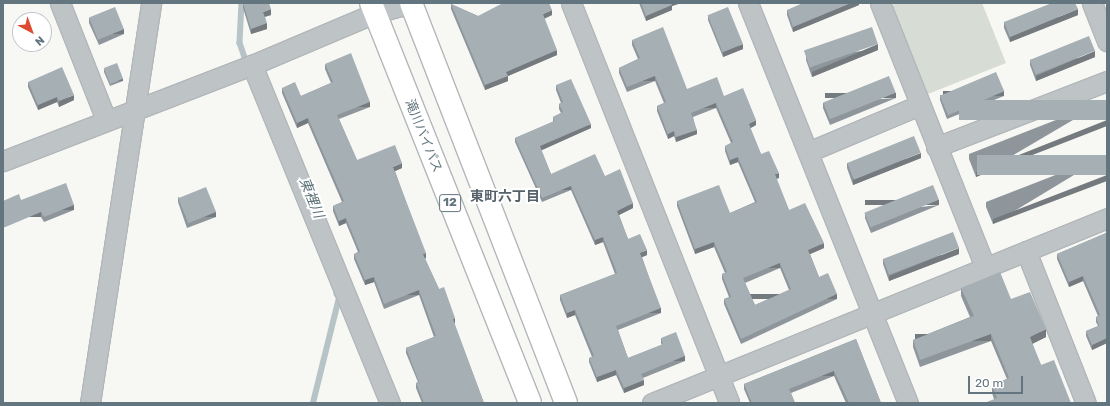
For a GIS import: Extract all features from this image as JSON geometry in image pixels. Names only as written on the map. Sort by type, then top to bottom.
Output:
[{"type":"highway","points":[[411,3],[566,403]]},
{"type":"highway","name":"滝川バイパス","points":[[373,8],[530,403]]},
{"type":"street","points":[[60,3],[106,120]]},
{"type":"street","points":[[90,403],[151,3]]},
{"type":"street","points":[[3,162],[106,120],[252,65],[373,8],[411,3]]},
{"type":"street","points":[[571,3],[729,403]]},
{"type":"street","points":[[748,3],[908,403]]},
{"type":"street","points":[[880,3],[985,267]]},
{"type":"street","points":[[1092,3],[1107,41]]},
{"type":"street","points":[[252,65],[390,403]]},
{"type":"street","points":[[936,147],[1107,81]]},
{"type":"street","points":[[808,152],[920,106]]},
{"type":"street","points":[[652,403],[872,312],[1107,218]]},
{"type":"street","points":[[1026,251],[1086,403]]},
{"type":"shaded area","points":[[898,3],[982,3],[1006,63],[928,94],[892,5]]},
{"type":"building","points":[[243,3],[269,3],[271,9],[263,12],[267,23],[251,29]]},
{"type":"building","points":[[503,3],[549,3],[552,10],[543,14],[557,50],[506,72],[508,76],[485,85],[451,4],[478,16]]},
{"type":"building","points":[[641,3],[671,3],[672,5],[646,16]]},
{"type":"building","points":[[803,3],[851,3],[793,27],[787,10]]},
{"type":"building","points":[[1052,3],[1075,3],[1078,9],[1010,37],[1004,22]]},
{"type":"building","points":[[115,7],[124,29],[98,40],[89,17]]},
{"type":"building","points":[[728,7],[743,44],[723,52],[708,15]]},
{"type":"building","points":[[663,27],[687,89],[717,77],[724,96],[743,88],[756,120],[749,124],[761,154],[769,151],[779,173],[775,174],[789,210],[805,203],[824,243],[808,250],[819,277],[828,273],[837,294],[741,339],[724,299],[731,297],[722,274],[727,272],[714,242],[695,249],[677,201],[719,185],[730,213],[757,202],[738,157],[730,160],[725,146],[733,142],[716,103],[691,113],[697,130],[676,137],[674,131],[668,134],[657,106],[666,102],[655,76],[627,87],[619,68],[640,58],[632,40]],"holes":[[[780,263],[791,289],[755,305],[743,278]]]},
{"type":"building","points":[[872,27],[878,44],[810,67],[804,50]]},
{"type":"building","points":[[1089,36],[1095,51],[1036,75],[1030,60]]},
{"type":"building","points":[[351,53],[370,102],[337,115],[357,160],[395,145],[402,163],[393,167],[426,253],[423,254],[439,289],[444,287],[455,318],[453,319],[484,403],[424,403],[416,383],[419,382],[406,348],[436,336],[419,290],[384,304],[374,277],[365,280],[354,254],[360,252],[346,218],[339,221],[333,206],[344,201],[308,118],[297,123],[282,88],[295,82],[301,96],[333,82],[325,64]]},
{"type":"building","points":[[117,63],[123,79],[110,84],[104,68]]},
{"type":"building","points":[[62,67],[74,95],[59,101],[57,97],[38,105],[28,82]]},
{"type":"building","points":[[996,72],[1004,91],[948,115],[940,96]]},
{"type":"building","points":[[889,76],[896,93],[830,119],[823,103]]},
{"type":"building","points":[[571,79],[591,124],[540,146],[551,174],[595,154],[605,176],[620,169],[633,203],[617,211],[628,239],[640,234],[647,250],[640,253],[661,308],[616,326],[628,358],[663,344],[661,338],[676,332],[685,356],[641,374],[644,380],[624,388],[616,370],[597,377],[589,358],[594,356],[575,310],[567,313],[560,295],[617,273],[603,237],[595,240],[571,186],[542,198],[515,138],[554,121],[553,117],[563,112],[559,104],[563,102],[556,85]]},
{"type":"building","points":[[959,100],[1107,100],[1107,120],[959,120]]},
{"type":"building","points":[[914,136],[921,153],[854,180],[847,163]]},
{"type":"building","points":[[977,155],[1107,155],[1107,175],[977,175]]},
{"type":"building","points":[[66,183],[74,205],[44,217],[41,212],[3,228],[3,201],[19,194],[21,200]]},
{"type":"building","points":[[933,185],[939,200],[870,228],[864,213]]},
{"type":"building","points":[[206,187],[216,212],[188,223],[178,198]]},
{"type":"building","points":[[953,232],[959,248],[889,275],[883,259]]},
{"type":"building","points":[[1106,233],[1107,338],[1092,345],[1086,331],[1099,326],[1096,317],[1100,315],[1083,276],[1069,282],[1057,254]]},
{"type":"building","points":[[1000,272],[1011,299],[1030,292],[1046,329],[1030,337],[1041,365],[1054,360],[1071,403],[984,403],[997,398],[992,385],[1009,378],[991,334],[920,360],[913,340],[974,316],[961,288]]},
{"type":"building","points":[[856,339],[881,403],[849,403],[834,371],[789,389],[795,403],[752,403],[744,384]]},
{"type":"waterway","name":"東裡川","points":[[242,3],[240,43],[247,63]]},
{"type":"waterway","name":"東裡川","points":[[313,403],[339,298],[337,295]]},
{"type":"district","name":"東町六丁目","points":[[505,197]]}]
